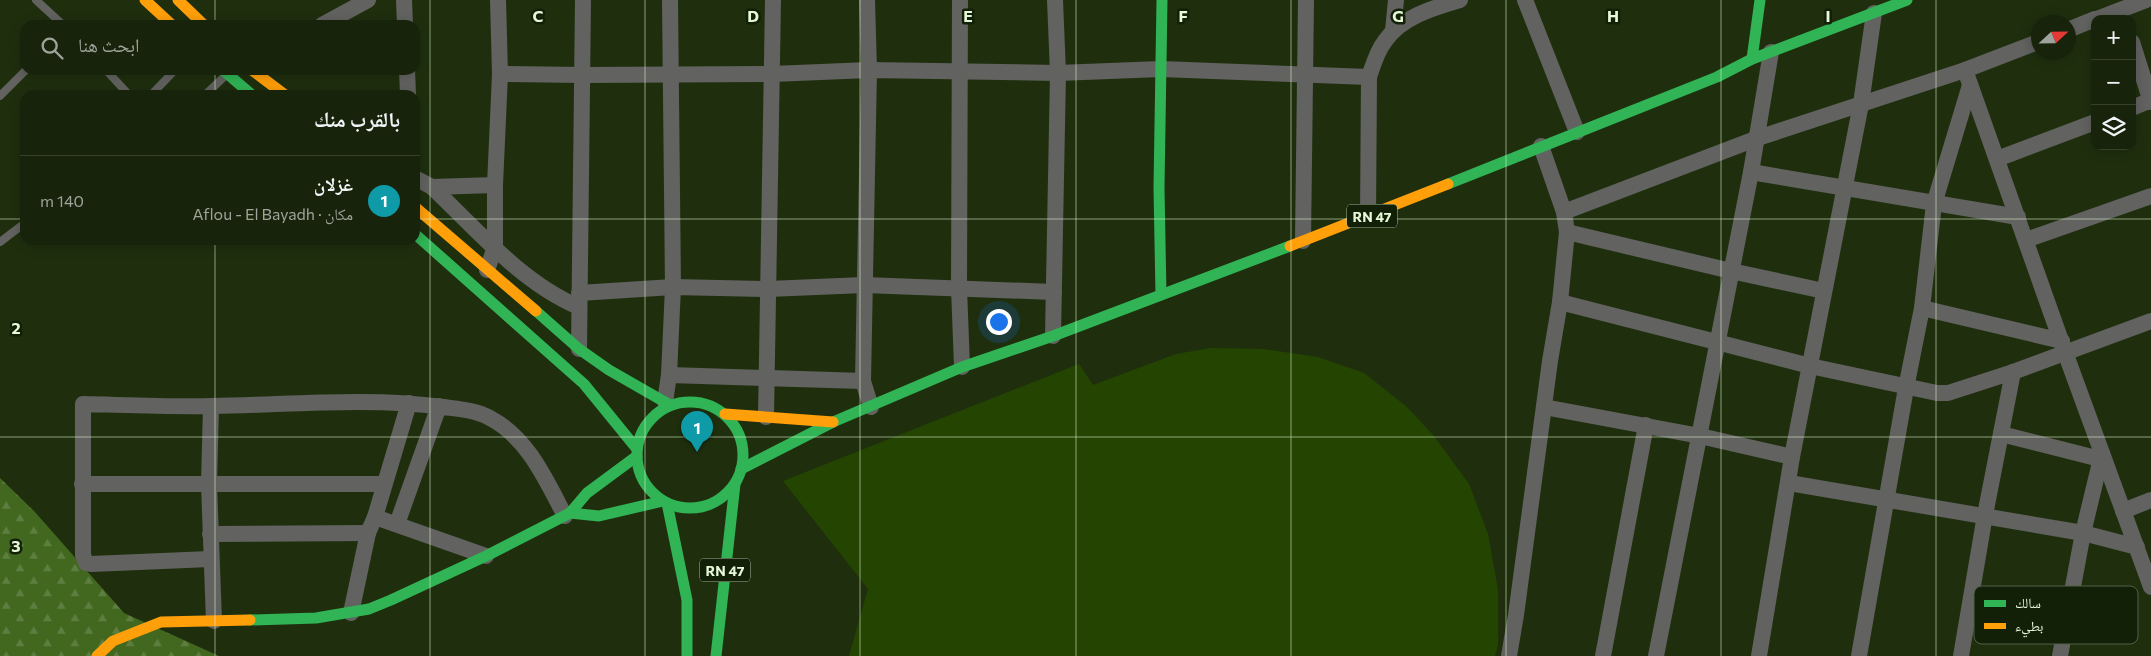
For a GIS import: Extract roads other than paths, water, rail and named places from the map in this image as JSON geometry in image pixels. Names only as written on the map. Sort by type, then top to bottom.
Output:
[{"type":"main road","points":[[145,0],[167,20]]},
{"type":"main road","points":[[178,0],[199,20]]},
{"type":"main road","points":[[1161,295],[1159,188],[1162,0]]},
{"type":"main road","points":[[1752,59],[1760,0]]},
{"type":"main road","name":"RN 47","points":[[741,469],[833,422],[962,367],[1053,336],[1368,217],[1717,77],[1752,59],[1907,0]]},
{"type":"main road","points":[[259,75],[279,90]]},
{"type":"main road","points":[[229,76],[246,90]]},
{"type":"main road","points":[[420,211],[579,348],[609,370],[667,404]]},
{"type":"main road","points":[[420,238],[584,384],[637,453]]},
{"type":"main road","points":[[568,515],[600,516],[665,502],[690,508],[712,504],[725,495],[735,484],[741,469],[743,454],[741,440],[735,426],[725,414],[713,406],[698,402],[667,404],[647,423],[640,435],[637,453],[639,469],[644,482],[665,502]]},
{"type":"main road","name":"RN 47","points":[[725,414],[833,422]]},
{"type":"main road","points":[[97,656],[113,641],[161,622],[316,618],[350,613],[391,600],[568,515],[587,493],[637,453]]},
{"type":"main road","name":"RN 47","points":[[716,656],[735,484]]},
{"type":"main road","name":"RN 47","points":[[665,502],[687,600],[687,656]]},
{"type":"street","points":[[331,20],[368,0]]},
{"type":"street","points":[[404,0],[405,20]]},
{"type":"street","points":[[487,270],[495,247],[495,185],[500,74],[498,0]]},
{"type":"street","points":[[579,348],[583,75],[582,0]]},
{"type":"street","points":[[667,404],[673,287],[670,0]]},
{"type":"street","points":[[766,417],[773,0]]},
{"type":"street","points":[[867,0],[869,70],[863,381],[871,407]]},
{"type":"street","points":[[960,0],[959,288],[962,367]]},
{"type":"street","points":[[1053,336],[1058,73],[1055,0]]},
{"type":"street","points":[[1303,241],[1306,0]]},
{"type":"street","points":[[1393,31],[1396,0]]},
{"type":"street","points":[[1368,217],[1369,77],[1379,52],[1393,31],[1400,25],[1434,7],[1460,0]]},
{"type":"street","points":[[1525,0],[1578,132]]},
{"type":"street","points":[[2106,15],[2146,0]]},
{"type":"street","points":[[1759,656],[1792,457],[1861,104],[1874,12]]},
{"type":"street","points":[[2076,27],[2091,21]]},
{"type":"street","points":[[1564,212],[1758,138],[1861,104],[1968,78],[2031,46]]},
{"type":"street","points":[[1656,656],[1758,138],[1771,52]]},
{"type":"street","points":[[2136,54],[2151,101],[2136,107]]},
{"type":"street","points":[[500,74],[772,74],[869,70],[1058,73],[1161,69],[1369,77]]},
{"type":"street","points":[[407,75],[408,90]]},
{"type":"street","points":[[1968,78],[2101,456],[2151,587]]},
{"type":"street","points":[[1859,656],[1922,308],[1934,204],[1968,78]]},
{"type":"street","points":[[1997,160],[2091,124]]},
{"type":"street","points":[[1509,656],[1560,302],[1567,232],[1564,212],[1541,146]]},
{"type":"street","points":[[1751,172],[2018,218]]},
{"type":"street","points":[[420,181],[432,187],[495,247],[562,300],[579,300],[673,287],[768,288],[864,285],[1054,292]]},
{"type":"street","points":[[432,187],[495,185]]},
{"type":"street","points":[[2026,240],[2151,196]]},
{"type":"street","points":[[1567,232],[1824,291]]},
{"type":"street","points":[[1560,302],[1810,366],[1906,388],[1948,393],[2013,372],[2064,347],[2151,321]]},
{"type":"street","points":[[1922,308],[2064,347]]},
{"type":"street","points":[[1961,656],[1985,515],[2013,372]]},
{"type":"street","points":[[669,375],[863,381]]},
{"type":"street","points":[[350,613],[368,533],[375,517],[409,403]]},
{"type":"street","points":[[210,559],[91,564],[86,562],[83,555],[83,404],[211,406],[409,403],[466,410],[488,417],[504,426],[520,442],[542,472],[568,515]]},
{"type":"street","points":[[211,406],[210,559],[214,622]]},
{"type":"street","points":[[397,524],[439,406]]},
{"type":"street","points":[[1544,407],[1646,425],[1792,457]]},
{"type":"street","points":[[1603,656],[1646,425]]},
{"type":"street","points":[[2001,434],[2101,456]]},
{"type":"street","points":[[2073,586],[2082,533],[2101,456]]},
{"type":"street","points":[[1789,483],[1985,515],[2082,533],[2137,547]]},
{"type":"street","points":[[82,484],[384,484]]},
{"type":"street","points":[[2123,511],[2151,500]]},
{"type":"street","points":[[375,517],[486,556]]},
{"type":"street","points":[[210,534],[368,533]]},
{"type":"lane","points":[[36,0],[58,20]]},
{"type":"lane","points":[[0,96],[21,75]]},
{"type":"lane","points":[[111,75],[124,90]]},
{"type":"lane","points":[[156,90],[170,75]]},
{"type":"lane","points":[[212,90],[229,76]]},
{"type":"lane","points":[[0,242],[20,227]]},
{"type":"place","name":"غزلان","points":[[697,452]]}]
